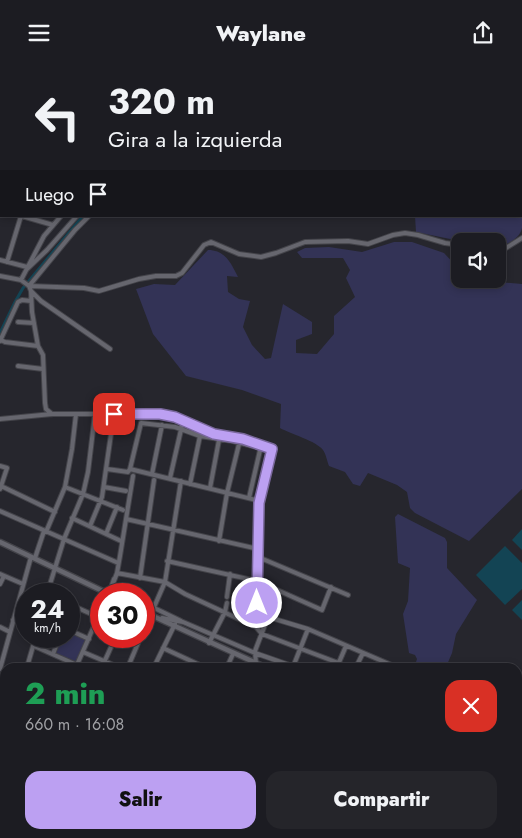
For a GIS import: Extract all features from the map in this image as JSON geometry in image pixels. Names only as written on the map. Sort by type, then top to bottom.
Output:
[{"type":"street","points":[[7,262],[22,217]]},
{"type":"street","points":[[25,217],[53,225]]},
{"type":"street","points":[[21,280],[44,236],[60,217]]},
{"type":"street","points":[[26,269],[47,251],[76,217]]},
{"type":"street","points":[[29,285],[88,217]]},
{"type":"street","points":[[0,276],[21,280],[29,285],[84,288],[99,291],[139,279],[156,276],[176,276],[182,273],[204,245],[209,243],[239,254],[261,257],[305,242],[348,241],[368,244],[393,235],[405,233],[451,244]]},
{"type":"street","points":[[506,248],[522,238]]},
{"type":"street","points":[[0,260],[26,269]]},
{"type":"street","points":[[29,285],[38,345],[43,355],[44,415]]},
{"type":"street","points":[[31,291],[41,301],[110,349]]},
{"type":"street","points":[[38,345],[0,341],[18,302],[22,300],[41,301]]},
{"type":"street","points":[[18,322],[34,323]]},
{"type":"street","points":[[18,366],[43,369]]},
{"type":"street","points":[[44,403],[46,409],[52,415]]},
{"type":"street","points":[[24,583],[33,558],[55,513],[65,487],[76,414]]},
{"type":"street","points":[[0,419],[76,414],[113,420],[101,501],[90,526]]},
{"type":"street","points":[[95,416],[160,414],[175,417],[214,434],[272,449],[260,501],[257,607],[254,619],[256,627]]},
{"type":"street","points":[[50,583],[64,539],[83,494],[88,473],[95,416]]},
{"type":"street","points":[[170,478],[183,421]]},
{"type":"street","points":[[130,469],[141,423],[181,428],[200,436],[240,440]]},
{"type":"street","points":[[152,474],[162,425]]},
{"type":"street","points":[[190,484],[200,436]]},
{"type":"street","points":[[210,488],[219,439]]},
{"type":"street","points":[[219,541],[227,493],[240,440]]},
{"type":"street","points":[[249,498],[261,446]]},
{"type":"street","points":[[0,466],[7,468],[0,487],[55,513]]},
{"type":"street","points":[[107,469],[128,472],[130,469],[260,501]]},
{"type":"street","points":[[114,581],[117,573],[133,476]]},
{"type":"street","points":[[140,578],[154,480]]},
{"type":"street","points":[[155,604],[165,581],[180,481]]},
{"type":"street","points":[[65,487],[123,510]]},
{"type":"street","points":[[104,487],[126,491]]},
{"type":"street","points":[[106,534],[117,507]]},
{"type":"street","points":[[0,511],[116,562]]},
{"type":"street","points":[[72,518],[121,539],[114,581]]},
{"type":"street","points":[[126,519],[172,531],[258,549]]},
{"type":"street","points":[[0,542],[90,585]]},
{"type":"street","points":[[258,557],[348,595]]},
{"type":"street","points":[[167,561],[257,581],[322,609],[330,587]]},
{"type":"street","points":[[117,573],[165,581],[184,594],[256,627],[262,634],[334,663]]},
{"type":"street","points":[[227,597],[230,574]]},
{"type":"street","points":[[0,584],[2,575],[22,583]]},
{"type":"street","points":[[209,643],[225,612],[227,603]]},
{"type":"street","points":[[155,609],[213,636],[283,663]]},
{"type":"street","points":[[1,663],[15,613]]},
{"type":"street","points":[[155,616],[183,622]]},
{"type":"street","points":[[255,663],[255,653],[268,617],[308,629],[386,663]]},
{"type":"street","points":[[155,618],[250,663]]},
{"type":"street","points":[[156,663],[176,622]]},
{"type":"street","points":[[0,627],[10,632]]},
{"type":"street","points":[[295,663],[308,629]]},
{"type":"street","points":[[78,663],[89,639],[80,635]]},
{"type":"street","points":[[339,663],[346,646]]},
{"type":"street","points":[[28,663],[33,648]]},
{"type":"street","points":[[40,648],[69,663]]},
{"type":"street","points":[[53,654],[55,648]]},
{"type":"street","points":[[83,652],[104,662],[110,648]]},
{"type":"street","points":[[130,663],[136,648]]},
{"type":"street","points":[[163,648],[195,663]]},
{"type":"street","points":[[358,663],[362,653]]},
{"type":"street","points":[[230,663],[234,654]]},
{"type":"shaded area","points":[[415,217],[522,217],[521,232],[509,243],[506,244],[506,233],[451,233],[451,239],[416,232]]},
{"type":"shaded area","points":[[394,242],[412,242],[444,253],[451,260],[451,288],[506,288],[506,283],[522,284],[522,489],[469,541],[415,513],[410,508],[407,492],[397,485],[368,473],[360,486],[353,484],[345,472],[329,466],[320,447],[280,428],[281,404],[242,390],[186,376],[153,334],[136,289],[154,284],[175,285],[208,250],[219,252],[227,258],[238,277],[227,276],[228,292],[239,299],[250,301],[243,327],[252,345],[265,359],[271,358],[283,304],[312,322],[312,334],[296,340],[296,353],[317,354],[334,334],[334,316],[355,297],[346,278],[350,270],[343,258],[302,258],[297,252],[305,248],[329,247],[362,252]]},
{"type":"shaded area","points":[[398,514],[445,538],[447,542],[447,568],[477,600],[456,634],[448,663],[408,663],[416,662],[417,659],[415,655],[409,653],[403,614],[408,601],[410,568],[398,563],[395,517]]},
{"type":"shaded area","points":[[261,590],[275,592],[272,612],[259,611]]},
{"type":"shaded area","points":[[80,637],[86,639],[76,662],[56,653],[58,648],[80,648]]},
{"type":"water","points":[[522,529],[522,550],[512,540]]},
{"type":"water","points":[[505,546],[522,563],[522,589],[505,605],[476,575]]},
{"type":"water","points":[[522,600],[522,620],[512,610]]},
{"type":"waterway","points":[[0,333],[23,288],[82,217]]},
{"type":"route","points":[[114,414],[160,414],[175,417],[214,434],[243,439],[272,449],[259,503],[257,603]]}]
